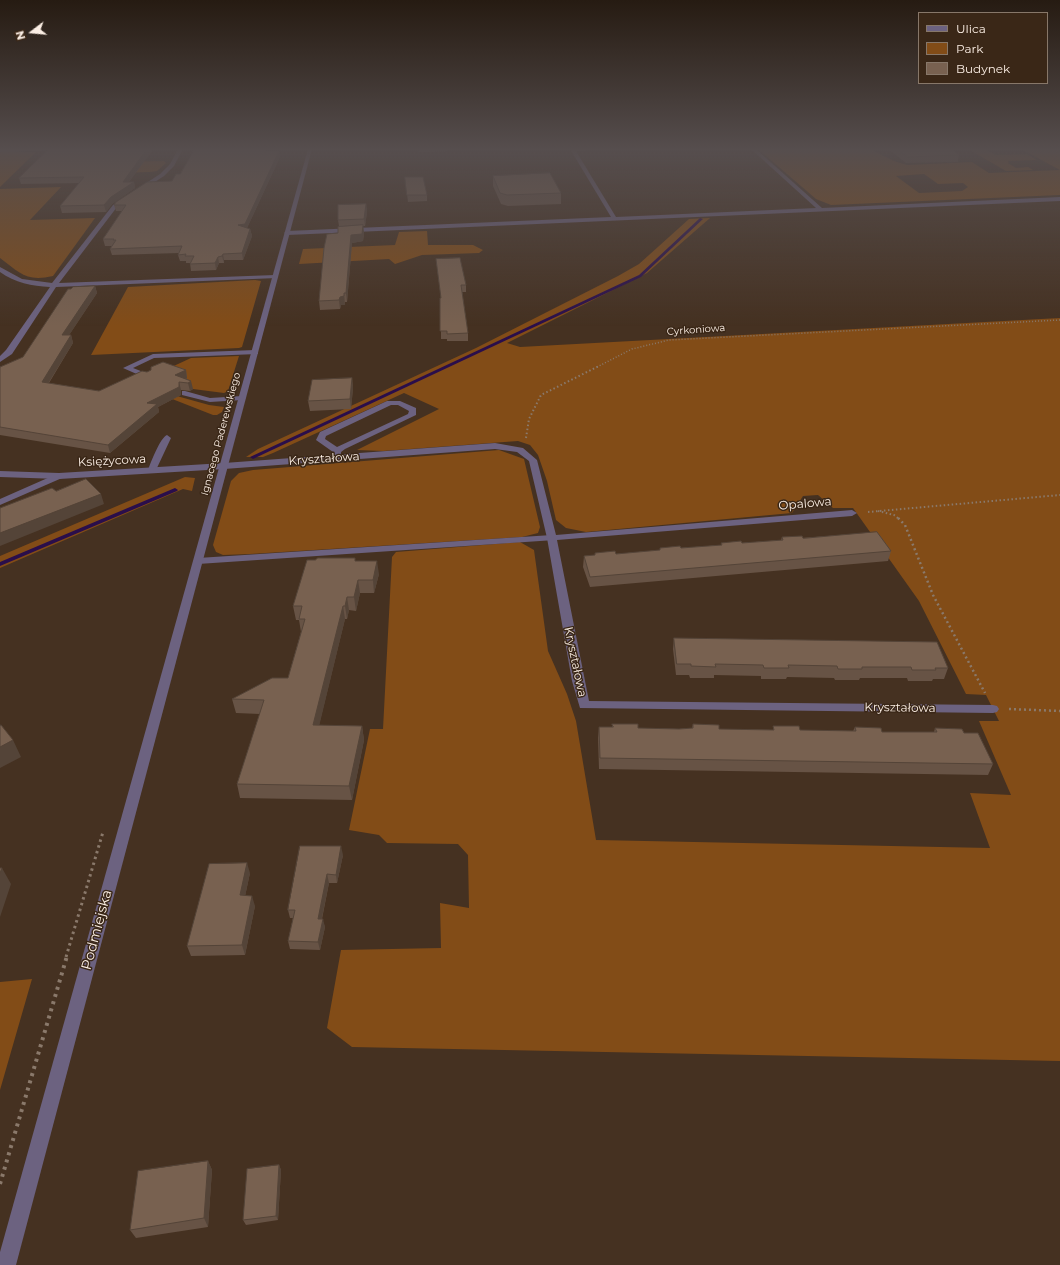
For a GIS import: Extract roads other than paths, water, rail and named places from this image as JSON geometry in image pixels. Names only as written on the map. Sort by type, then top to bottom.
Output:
[{"type":"street","points":[[0,360],[9,352],[55,285],[113,208]]},
{"type":"street","name":"Ignacego Paderewskiego","points":[[188,596],[294,208]]},
{"type":"street","points":[[608,208],[614,218]]},
{"type":"street","points":[[287,233],[843,208]]},
{"type":"street","points":[[0,269],[10,277],[26,283],[55,285],[275,277]]},
{"type":"street","points":[[148,377],[127,368],[153,356],[255,352]]},
{"type":"street","points":[[185,393],[210,400],[242,398]]},
{"type":"street","points":[[390,403],[400,403],[413,410],[412,415],[342,447],[337,455],[320,440],[323,434],[390,403]]},
{"type":"street","points":[[152,470],[167,438]]},
{"type":"street","name":"Kryształowa","points":[[224,466],[337,455],[495,446],[520,450],[533,460],[552,538],[578,681],[584,705],[993,709]]},
{"type":"street","name":"Księżycowa","points":[[0,474],[59,476],[224,466]]},
{"type":"street","points":[[0,502],[59,476]]},
{"type":"street","name":"Opalowa","points":[[198,561],[552,538],[852,513]]},
{"type":"street","name":"Podmiejska","points":[[6,1265],[188,596]]},
{"type":"waterway","points":[[253,457],[640,276],[701,219]]},
{"type":"waterway","points":[[0,564],[175,490]]}]
